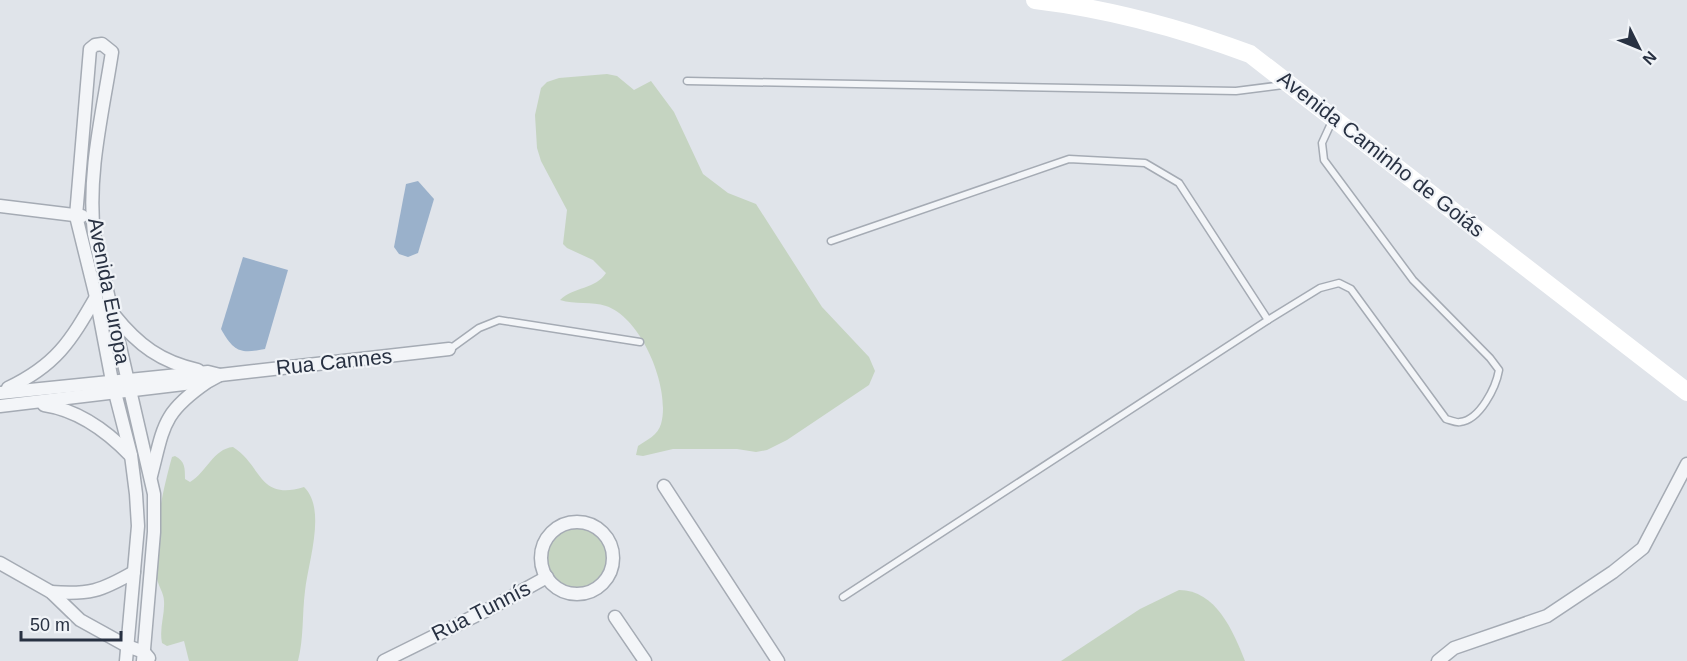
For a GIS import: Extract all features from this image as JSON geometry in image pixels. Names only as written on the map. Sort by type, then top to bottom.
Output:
[{"type":"main road","name":"Avenida Caminho de Goiás","points":[[1035,0],[1094,7],[1210,39],[1250,54],[1687,392]]},
{"type":"street","name":"Avenida Europa","points":[[126,661],[138,526],[131,455],[113,387],[96,297],[76,216],[90,49],[102,44],[112,52],[95,162],[92,216],[154,494],[154,532],[146,658]]},
{"type":"street","points":[[0,206],[92,216]]},
{"type":"street","name":"Avenida Europa","points":[[0,392],[47,367],[73,337],[96,297]]},
{"type":"street","points":[[113,314],[124,327],[161,358],[212,376]]},
{"type":"street","name":"Rua Cannes","points":[[0,406],[33,403],[128,385],[449,349]]},
{"type":"street","points":[[150,480],[166,419],[183,399],[212,376]]},
{"type":"street","name":"Rua Cannes","points":[[0,392],[113,387]]},
{"type":"street","points":[[33,403],[55,406],[87,421],[131,455],[150,480]]},
{"type":"street","points":[[1438,661],[1454,648],[1547,616],[1613,573],[1643,548],[1687,464]]},
{"type":"street","points":[[664,486],[778,661]]},
{"type":"street","points":[[572,522],[595,526],[611,543],[614,555],[610,572],[599,586],[589,592],[565,592],[547,577],[541,554],[551,533],[560,525],[572,522]]},
{"type":"street","points":[[0,563],[51,592],[80,620],[146,658]]},
{"type":"street","points":[[51,592],[80,595],[93,592],[134,572]]},
{"type":"street","name":"Rua Tunnís","points":[[384,661],[491,609],[547,577]]},
{"type":"street","points":[[615,617],[645,661]]},
{"type":"lane","points":[[687,81],[1236,91],[1291,85]]},
{"type":"lane","points":[[843,597],[1320,288],[1339,283],[1351,289],[1446,419],[1461,422],[1473,416],[1497,384],[1499,370],[1413,280],[1324,160],[1322,143],[1334,117]]},
{"type":"lane","points":[[831,241],[1069,159],[1145,163],[1179,183],[1268,320]]},
{"type":"lane","points":[[449,349],[479,328],[500,320],[640,342]]},
{"type":"green space","points":[[607,74],[617,76],[634,90],[651,81],[674,112],[703,174],[728,193],[756,204],[822,307],[869,357],[875,371],[869,385],[787,440],[767,450],[756,452],[737,449],[673,449],[643,456],[636,455],[638,446],[655,434],[661,424],[662,392],[651,356],[642,339],[619,313],[606,306],[560,300],[596,282],[606,273],[593,260],[563,244],[567,210],[541,161],[537,148],[535,115],[541,88],[547,82],[559,78]]},
{"type":"green space","points":[[233,447],[269,485],[289,490],[304,487],[311,497],[314,508],[314,536],[305,591],[298,661],[189,661],[184,641],[167,646],[162,643],[164,601],[157,578],[155,551],[161,501],[172,457],[175,456],[183,463],[185,479],[190,482],[215,456]]},
{"type":"green space","points":[[571,525],[583,525],[600,534],[607,545],[609,557],[607,569],[600,580],[583,589],[571,589],[559,584],[550,575],[545,563],[545,551],[550,539],[559,530]]},
{"type":"green space","points":[[1179,590],[1192,592],[1213,605],[1229,625],[1245,661],[1061,661],[1140,609]]},
{"type":"water","points":[[418,181],[434,199],[418,253],[408,257],[399,254],[394,247],[406,184]]},
{"type":"water","points":[[243,257],[288,270],[265,349],[244,351],[238,349],[230,343],[221,329]]}]
